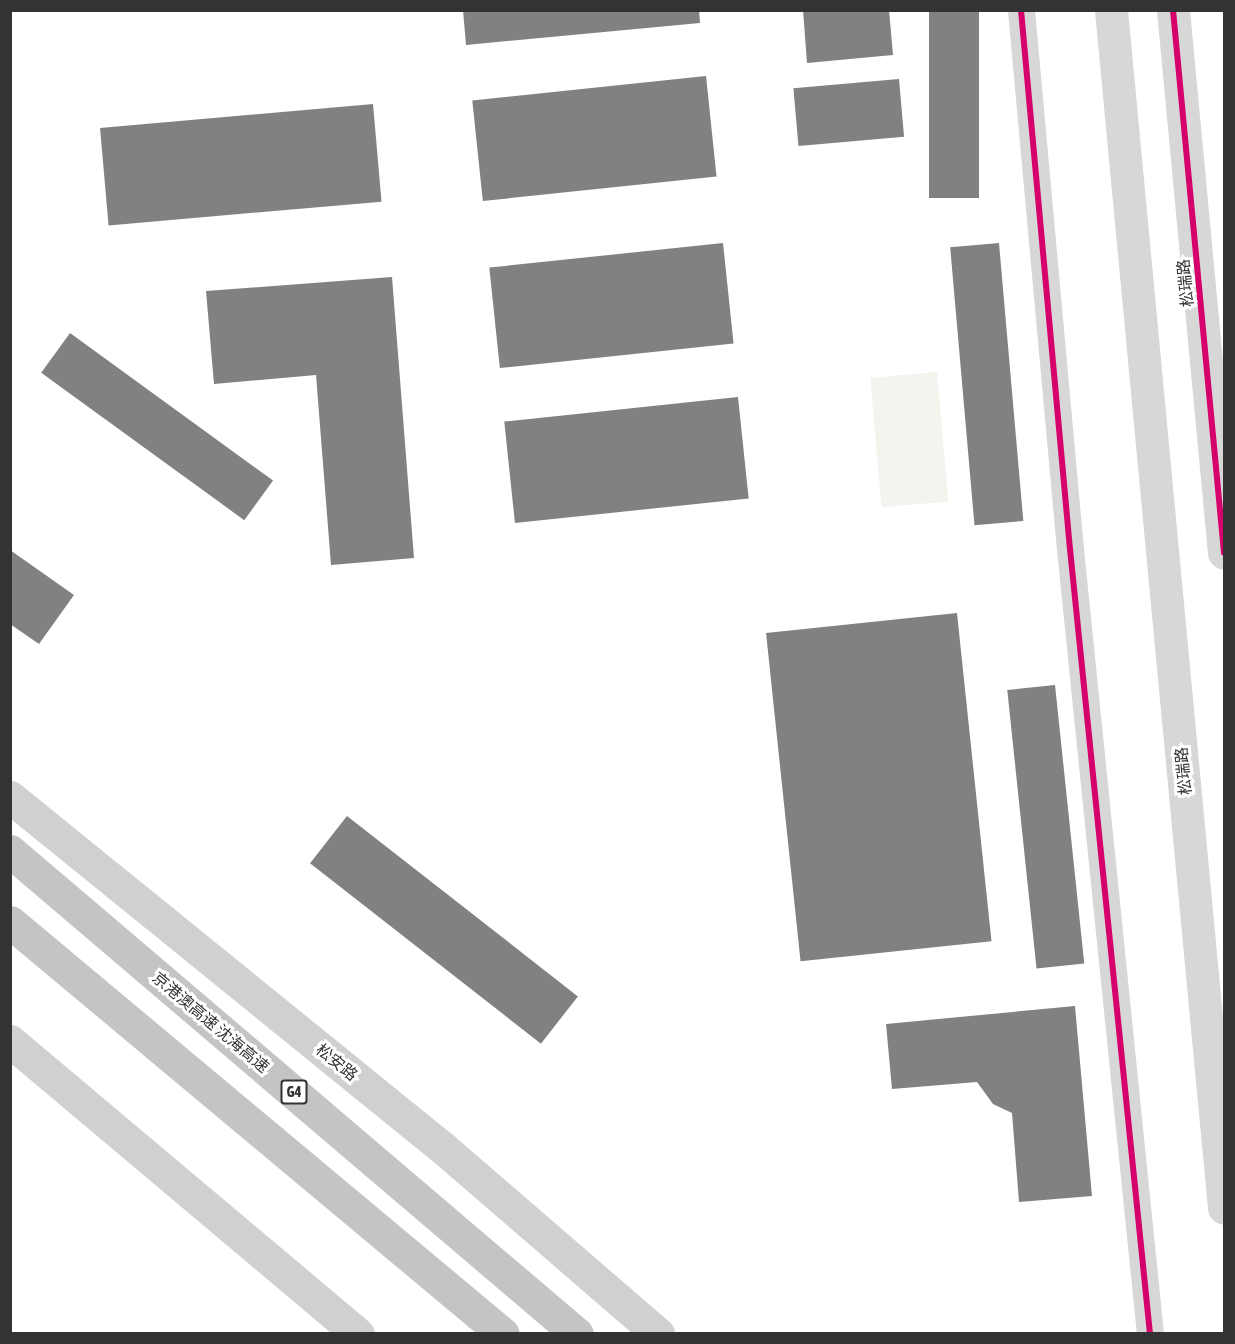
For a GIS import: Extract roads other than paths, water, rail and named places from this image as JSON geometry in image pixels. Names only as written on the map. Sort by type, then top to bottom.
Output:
[{"type":"highway","name":"京港澳高速 沈海高速","points":[[10,851],[577,1334]]},
{"type":"highway","points":[[10,922],[503,1334]]},
{"type":"main road","name":"松安路","points":[[10,796],[444,1149],[658,1334]]},
{"type":"main road","points":[[10,1041],[358,1334]]},
{"type":"street","points":[[1021,10],[1070,549],[1150,1334]]},
{"type":"street","name":"松瑞路","points":[[1111,10],[1224,1208]]},
{"type":"street","name":"松瑞路","points":[[1173,10],[1224,553]]}]
